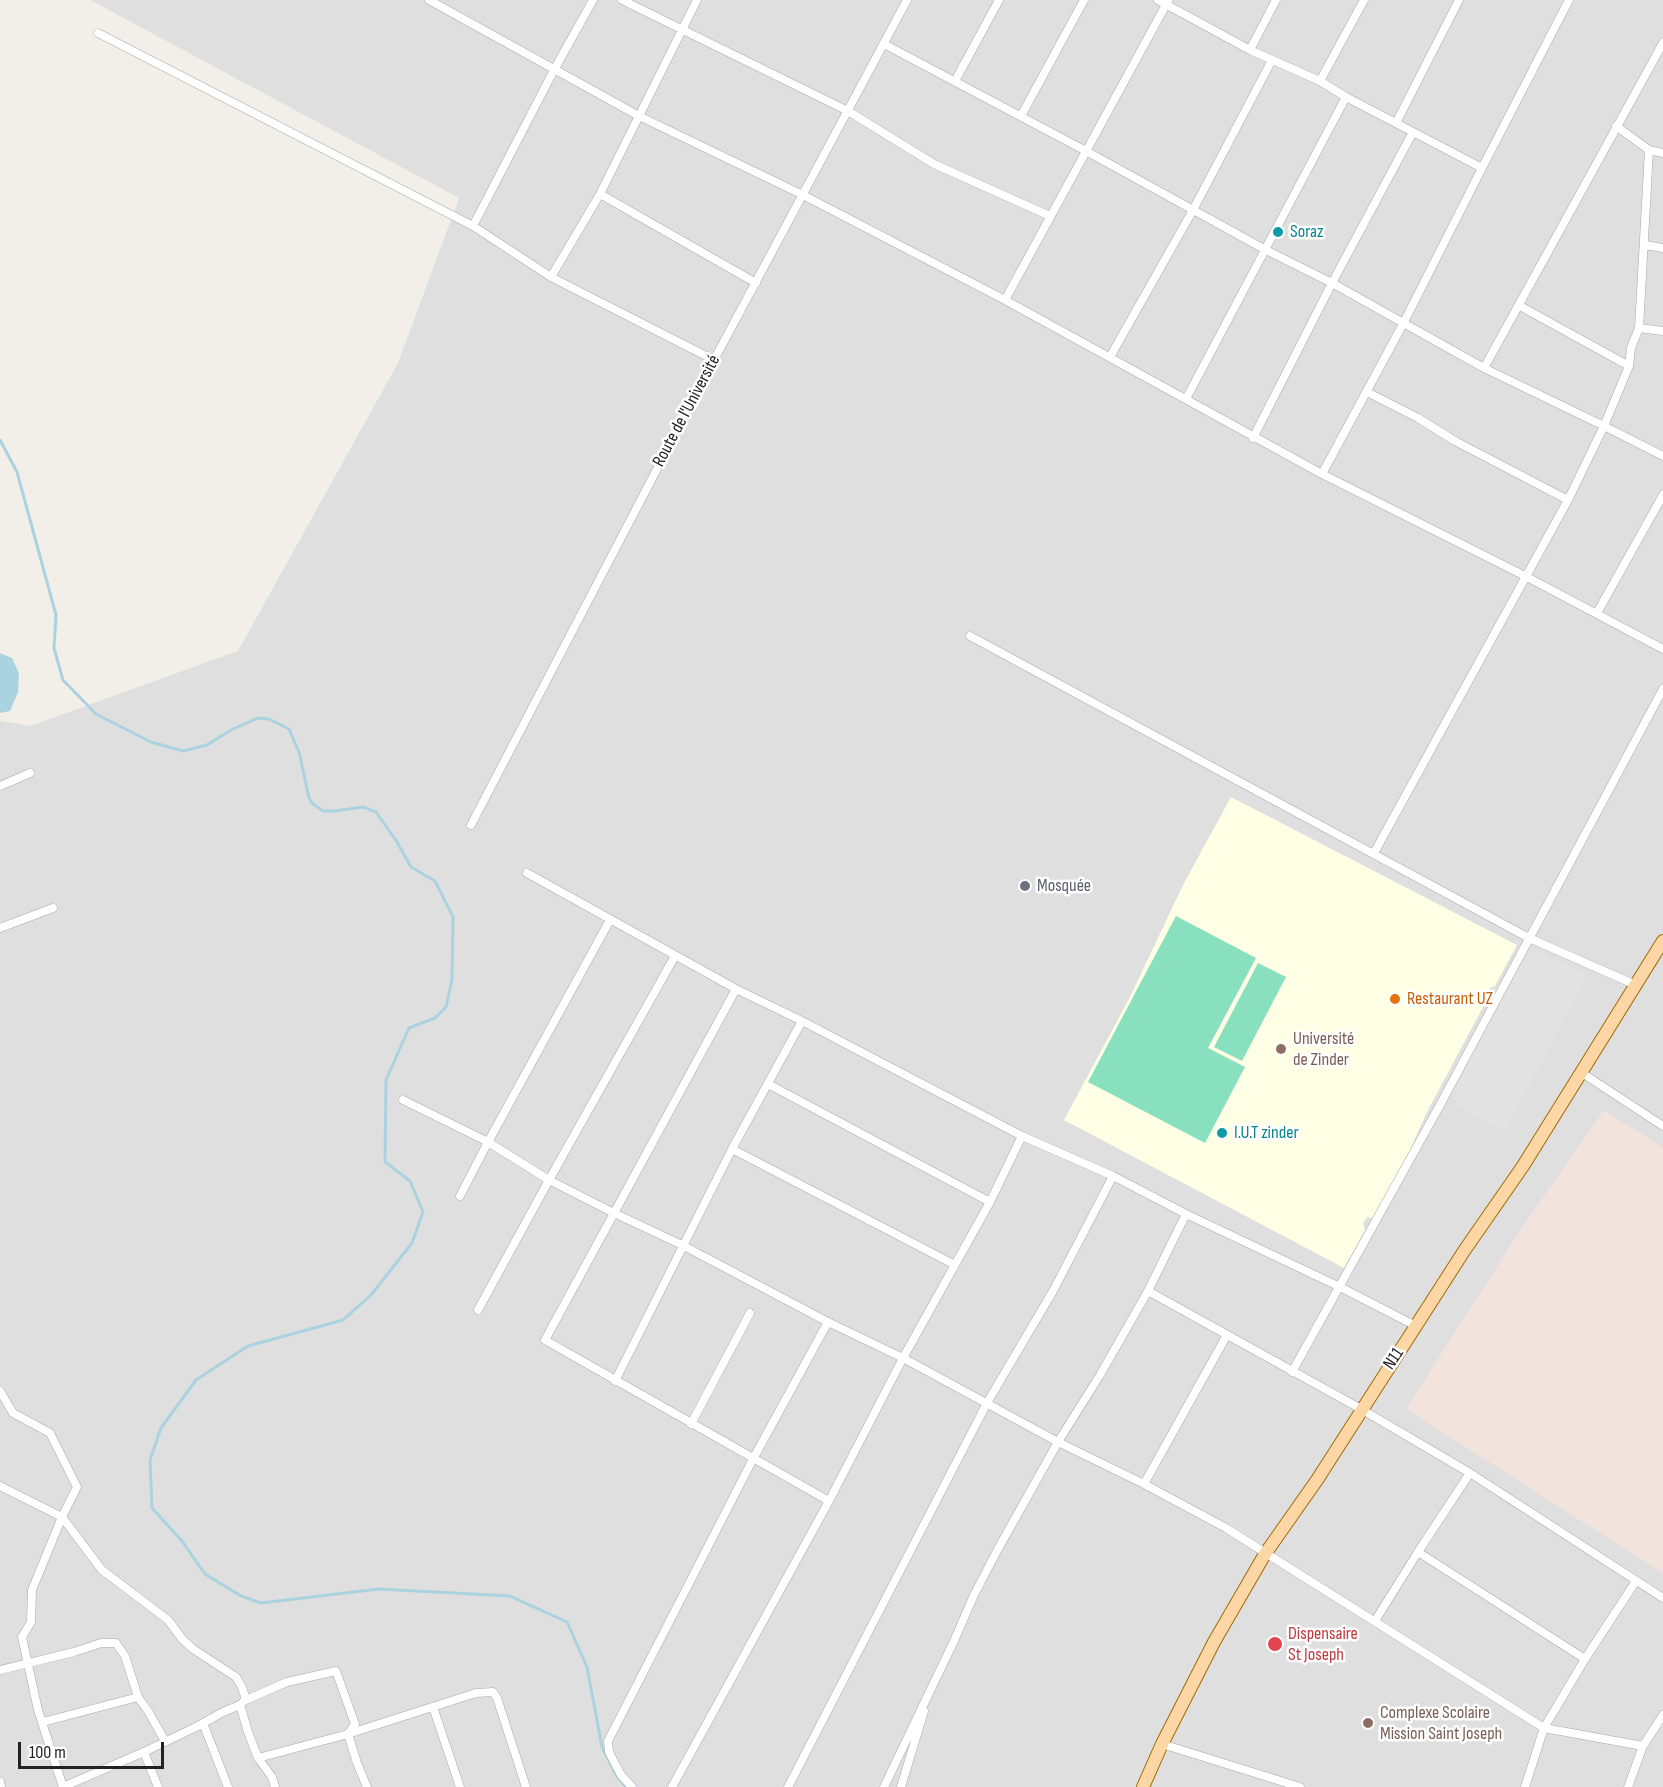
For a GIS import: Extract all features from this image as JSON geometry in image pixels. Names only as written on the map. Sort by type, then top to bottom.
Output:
[{"type":"main road","name":"N11","points":[[1143,1787],[1162,1744],[1214,1642],[1265,1554],[1317,1480],[1360,1409],[1523,1166],[1663,941]]},
{"type":"street","points":[[429,0],[639,116],[803,195],[1005,300],[1253,438],[1663,649]]},
{"type":"street","points":[[473,226],[593,0]]},
{"type":"street","points":[[622,0],[848,111],[934,164],[1050,216]]},
{"type":"street","points":[[551,277],[600,194],[697,0]]},
{"type":"street","name":"Route de l'Université","points":[[471,825],[714,360],[907,0]]},
{"type":"street","points":[[955,81],[999,0]]},
{"type":"street","points":[[1021,116],[1084,0]]},
{"type":"street","points":[[1158,0],[1168,2],[1250,50],[1320,81],[1482,168]]},
{"type":"street","points":[[1250,50],[1276,0]]},
{"type":"street","points":[[1320,81],[1364,0]]},
{"type":"street","points":[[1396,123],[1459,0]]},
{"type":"street","points":[[1322,474],[1403,324],[1569,0]]},
{"type":"street","points":[[1005,300],[1168,2]]},
{"type":"street","points":[[98,33],[473,226],[551,277],[714,360]]},
{"type":"street","points":[[1485,368],[1663,43]]},
{"type":"street","points":[[884,44],[1266,250],[1332,283],[1485,368],[1663,456]]},
{"type":"street","points":[[1110,357],[1193,210],[1272,60]]},
{"type":"street","points":[[1186,399],[1346,97]]},
{"type":"street","points":[[1616,126],[1649,150],[1663,153]]},
{"type":"street","points":[[1253,438],[1332,283],[1413,132]]},
{"type":"street","points":[[1374,853],[1568,500],[1604,426],[1629,366],[1631,348],[1638,328],[1645,245],[1649,150]]},
{"type":"street","points":[[600,194],[756,283]]},
{"type":"street","points":[[1645,245],[1663,248]]},
{"type":"street","points":[[1520,306],[1629,366]]},
{"type":"street","points":[[1638,328],[1663,331]]},
{"type":"street","points":[[1367,392],[1568,500]]},
{"type":"street","points":[[1597,614],[1663,495]]},
{"type":"street","points":[[970,636],[1529,938],[1636,985]]},
{"type":"street","points":[[1292,1372],[1663,689]]},
{"type":"street","points":[[0,786],[30,774]]},
{"type":"street","points":[[527,873],[736,989],[1022,1136],[1113,1176],[1416,1326]]},
{"type":"street","points":[[0,928],[53,908]]},
{"type":"street","points":[[460,1196],[610,920]]},
{"type":"street","points":[[477,1310],[675,956]]},
{"type":"street","points":[[736,989],[545,1341],[829,1501]]},
{"type":"street","points":[[615,1381],[682,1245],[802,1021]]},
{"type":"street","points":[[1582,1072],[1663,1126]]},
{"type":"street","points":[[768,1084],[990,1202]]},
{"type":"street","points":[[403,1100],[488,1142],[549,1180],[903,1358],[1226,1528],[1544,1728],[1643,1746]]},
{"type":"street","points":[[672,1787],[829,1501],[903,1358],[990,1202],[1022,1136]]},
{"type":"street","points":[[732,1149],[955,1265]]},
{"type":"street","points":[[788,1787],[987,1402],[1053,1291],[1113,1176]]},
{"type":"street","points":[[884,1787],[974,1595],[1059,1442],[1148,1291],[1186,1214]]},
{"type":"street","points":[[1148,1291],[1470,1473],[1663,1598]]},
{"type":"street","points":[[691,1424],[750,1313]]},
{"type":"street","points":[[632,1787],[621,1775],[609,1752],[608,1741],[753,1459],[828,1322]]},
{"type":"street","points":[[1144,1484],[1227,1335]]},
{"type":"street","points":[[0,1391],[14,1413],[50,1433],[77,1487],[32,1590],[31,1622],[22,1637],[38,1710],[63,1787],[144,1752],[287,1682],[336,1671],[355,1724],[348,1734]]},
{"type":"street","points":[[1375,1621],[1470,1473]]},
{"type":"street","points":[[0,1486],[62,1517],[102,1570],[168,1620],[193,1649],[236,1677],[243,1686],[248,1732],[258,1758],[272,1777],[275,1787]]},
{"type":"street","points":[[1418,1552],[1585,1659]]},
{"type":"street","points":[[1525,1787],[1544,1728],[1585,1659],[1636,1581]]},
{"type":"street","points":[[0,1670],[101,1643],[116,1643],[125,1656],[138,1697],[165,1741]]},
{"type":"street","points":[[901,1787],[932,1686]]},
{"type":"street","points":[[258,1758],[348,1734],[476,1693],[493,1692],[497,1698],[526,1787]]},
{"type":"street","points":[[43,1722],[138,1697]]},
{"type":"street","points":[[433,1707],[460,1787]]},
{"type":"street","points":[[1628,1787],[1643,1746],[1663,1715]]},
{"type":"street","points":[[203,1723],[228,1787]]},
{"type":"street","points":[[348,1734],[367,1787]]},
{"type":"street","points":[[1162,1744],[1300,1787]]},
{"type":"street","points":[[144,1752],[158,1787]]},
{"type":"street","points":[[0,1782],[1,1787]]},
{"type":"shaded area","points":[[90,0],[1663,0],[1663,1787],[0,1787],[0,721],[30,726],[238,651],[398,363],[459,198]]},
{"type":"shaded area","name":"Université de Zinder","points":[[1231,797],[1517,945],[1495,986],[1484,994],[1483,1007],[1426,1114],[1390,1195],[1381,1211],[1372,1218],[1367,1217],[1363,1223],[1365,1230],[1344,1268],[1064,1120],[1130,997],[1183,885]]},
{"type":"shaded area","points":[[1528,947],[1587,975],[1505,1132],[1459,1107],[1452,1089]]},
{"type":"shaded area","points":[[1604,1110],[1663,1148],[1663,1573],[1406,1409],[1521,1229]]},
{"type":"green space","points":[[1176,916],[1256,958],[1208,1048],[1245,1067],[1205,1143],[1088,1082]]},
{"type":"green space","points":[[1258,963],[1286,977],[1242,1061],[1214,1047]]},
{"type":"water","points":[[0,653],[12,658],[19,673],[18,692],[10,711],[0,713]]},
{"type":"waterway","points":[[0,440],[17,472],[56,615],[54,648],[63,680],[96,714],[151,742],[183,751],[207,745],[231,730],[258,718],[269,719],[289,729],[299,752],[309,798],[313,804],[323,811],[363,807],[376,812],[411,867],[435,881],[453,917],[452,980],[446,1007],[435,1018],[409,1028],[386,1080],[385,1162],[410,1181],[423,1212],[412,1243],[371,1295],[343,1320],[248,1346],[196,1380],[161,1428],[150,1460],[152,1508],[182,1541],[205,1574],[241,1596],[261,1603],[379,1589],[510,1596],[567,1622],[587,1667],[602,1747],[617,1776],[626,1787]]},
{"type":"place","name":"Soraz","points":[[1278,232]]},
{"type":"place","name":"Mosquée","points":[[1025,886]]},
{"type":"place","name":"Restaurant UZ","points":[[1395,999]]},
{"type":"place","name":"Université de Zinder","points":[[1281,1049]]},
{"type":"place","name":"I.U.T zinder","points":[[1222,1133]]},
{"type":"place","name":"Dispensaire St Joseph","points":[[1275,1644]]},
{"type":"place","name":"Complexe Scolaire Mission Saint Joseph","points":[[1368,1723]]}]
